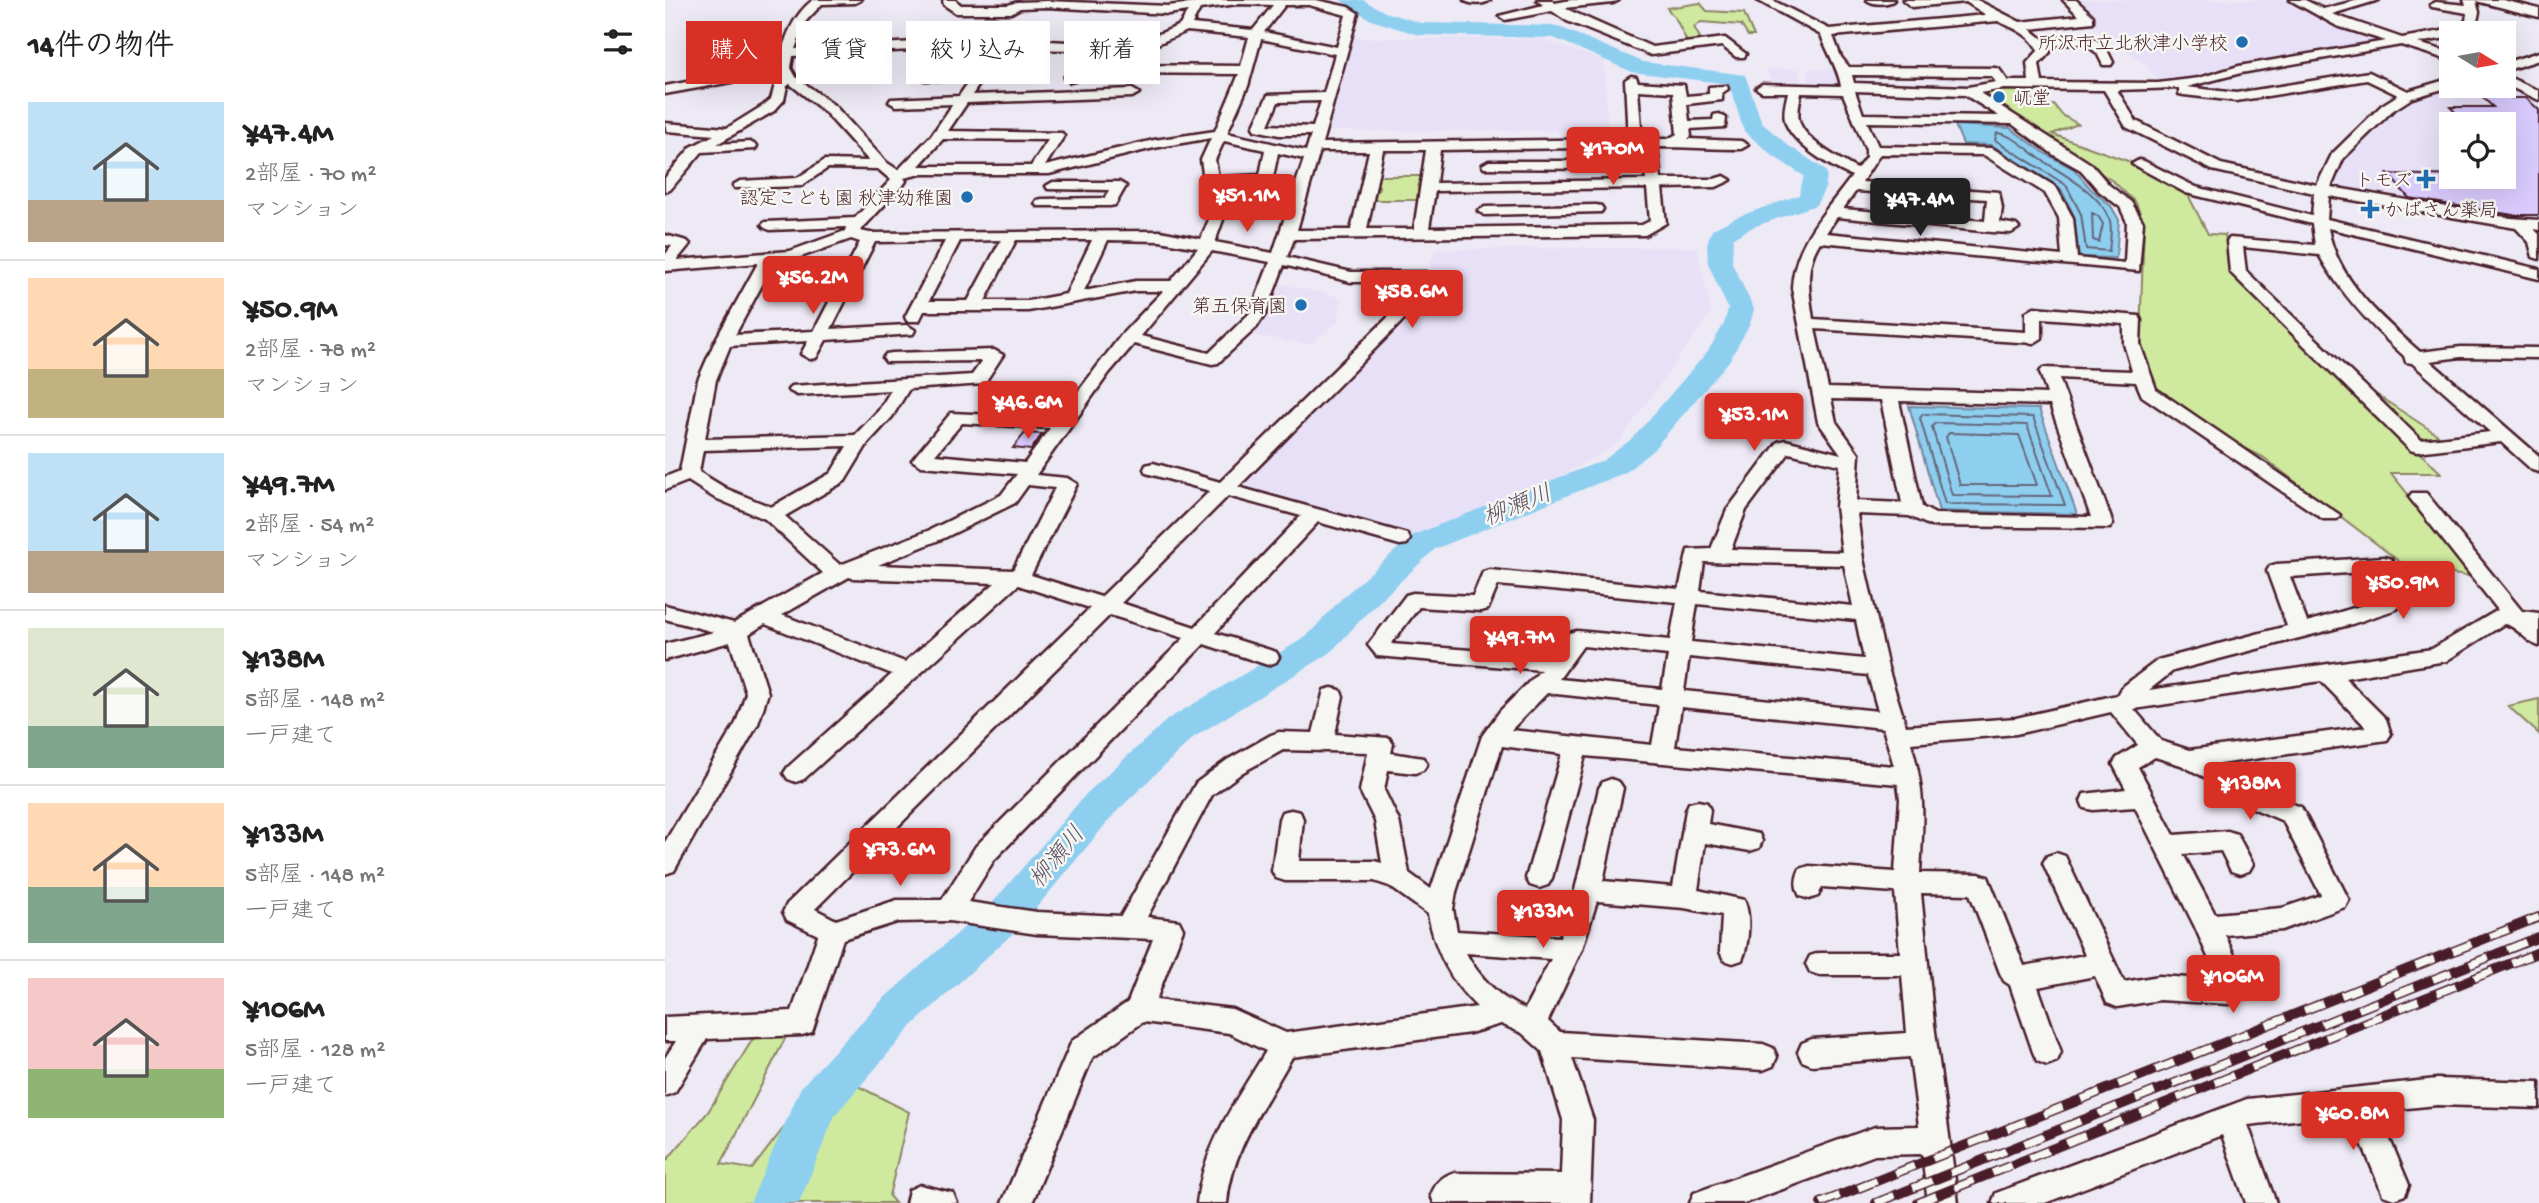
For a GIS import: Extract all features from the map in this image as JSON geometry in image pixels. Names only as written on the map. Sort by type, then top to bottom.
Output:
[{"type":"street","points":[[665,187],[693,153],[769,108],[777,100],[781,84],[788,74],[792,34],[802,15],[819,1],[855,0]]},
{"type":"street","points":[[1470,0],[1484,0]]},
{"type":"street","points":[[1543,0],[1571,18],[1651,51],[1725,41],[1740,54]]},
{"type":"street","points":[[1504,16],[1613,0]]},
{"type":"street","points":[[1763,0],[1826,33],[1873,150],[1873,157],[1815,237],[1801,267],[1800,288],[1827,422],[1850,454],[1846,507],[1853,559],[1877,668],[1909,776],[1912,799],[1907,883],[1922,1044],[1943,1203]]},
{"type":"street","points":[[1873,0],[1888,0]]},
{"type":"street","points":[[1909,0],[1912,4],[1962,0]]},
{"type":"street","points":[[1970,0],[1980,10],[2020,26],[2041,43],[2044,52],[2033,63],[2036,85]]},
{"type":"street","points":[[2020,26],[2089,19],[2069,0]]},
{"type":"street","points":[[2296,0],[2343,23],[2439,53]]},
{"type":"street","points":[[2322,13],[2373,0]]},
{"type":"street","points":[[956,21],[1011,9],[1016,3],[1168,10],[1226,1],[1313,1],[1352,13],[1288,235],[1258,313],[1251,324],[1212,359],[1128,338]]},
{"type":"street","points":[[665,652],[713,641],[737,631],[840,573],[937,534],[1008,499],[1128,338],[1203,255],[1217,217],[1208,160],[1222,135],[1247,70],[1257,34],[1284,2]]},
{"type":"street","points":[[1847,82],[1968,91],[2004,85],[2158,87],[2200,82],[2239,70],[2396,41],[2439,36],[2468,28],[2472,23],[2474,3]]},
{"type":"street","points":[[1185,27],[1198,4]]},
{"type":"street","points":[[2436,5],[2513,5],[2539,12]]},
{"type":"street","points":[[2343,23],[2365,17]]},
{"type":"street","points":[[1826,33],[1996,18]]},
{"type":"street","points":[[1160,38],[1185,27],[1257,34],[1342,52]]},
{"type":"street","points":[[788,53],[906,31]]},
{"type":"street","points":[[2041,43],[2087,39],[2102,51],[2107,62]]},
{"type":"street","points":[[2517,63],[2539,57]]},
{"type":"street","points":[[1160,69],[1247,70]]},
{"type":"street","points":[[1762,88],[1795,88],[1995,72],[2004,85]]},
{"type":"street","points":[[665,90],[788,74],[829,109],[881,165]]},
{"type":"street","points":[[2158,87],[2236,97],[2369,76],[2407,95]]},
{"type":"street","points":[[1288,235],[1645,230],[1658,223],[1653,185],[1642,144],[1631,83],[1679,88],[1684,136],[1679,141]]},
{"type":"street","points":[[665,265],[768,259],[815,248],[856,227],[898,181],[901,173],[939,135],[972,84]]},
{"type":"street","points":[[2517,85],[2539,96]]},
{"type":"street","points":[[2439,86],[2407,95],[2387,108],[2349,142],[2328,172],[2322,190],[2319,223],[2324,251],[2339,277],[2379,325],[2412,358],[2539,466]]},
{"type":"street","points":[[2109,87],[2131,124],[2217,167],[2322,190],[2522,225],[2539,225]]},
{"type":"street","points":[[1795,88],[1792,122],[1801,134],[1856,180],[1994,195],[1992,227]]},
{"type":"street","points":[[1680,101],[1717,97],[1714,90],[1722,89]]},
{"type":"street","points":[[1815,237],[2133,268],[2135,222],[2126,205],[2104,188],[2086,167],[1968,91]]},
{"type":"street","points":[[895,102],[1132,93]]},
{"type":"street","points":[[1317,131],[1279,131],[1260,127],[1273,97],[1328,97]]},
{"type":"street","points":[[666,127],[690,113]]},
{"type":"street","points":[[1683,125],[1720,124],[1719,118]]},
{"type":"street","points":[[1859,118],[1948,135],[1987,151],[2050,190],[2066,218],[2070,262]]},
{"type":"street","points":[[1873,150],[2014,120]]},
{"type":"street","points":[[666,127],[729,132]]},
{"type":"street","points":[[740,164],[757,133]]},
{"type":"street","points":[[939,135],[1057,136],[1035,170]]},
{"type":"street","points":[[740,185],[801,182],[825,164],[881,165],[901,173],[1064,167],[1163,142],[1222,135],[1276,148],[1311,151],[1377,146],[1642,144],[1679,141],[1691,145],[1741,145]]},
{"type":"street","points":[[1593,144],[1596,232]]},
{"type":"street","points":[[1483,233],[1490,145]]},
{"type":"street","points":[[665,158],[750,146]]},
{"type":"street","points":[[1358,234],[1377,146]]},
{"type":"street","points":[[1422,233],[1434,146]]},
{"type":"street","points":[[1212,182],[1267,179],[1271,152],[1276,148]]},
{"type":"street","points":[[2139,164],[2176,171],[2199,158]]},
{"type":"street","points":[[1489,165],[1594,165]]},
{"type":"street","points":[[974,306],[1064,167]]},
{"type":"street","points":[[2176,171],[2191,190],[2539,274]]},
{"type":"street","points":[[1428,187],[1653,185],[1716,183],[1724,180]]},
{"type":"street","points":[[856,227],[859,237],[870,238],[955,236],[1109,202],[1119,186],[1053,186]]},
{"type":"street","points":[[1485,211],[1596,209]]},
{"type":"street","points":[[1832,212],[2011,228]]},
{"type":"street","points":[[834,931],[796,912],[1433,282],[1427,277],[1352,277],[1278,259],[1160,236],[1102,236],[1028,222]]},
{"type":"street","points":[[770,225],[856,227]]},
{"type":"street","points":[[2522,225],[2537,241],[2539,254]]},
{"type":"street","points":[[879,384],[955,236]]},
{"type":"street","points":[[1072,298],[1102,236]]},
{"type":"street","points":[[810,354],[870,238]]},
{"type":"street","points":[[665,240],[682,244],[665,265]]},
{"type":"street","points":[[2324,251],[2235,241],[2238,272],[2417,446],[2503,436]]},
{"type":"street","points":[[689,474],[702,397],[723,341],[768,259]]},
{"type":"street","points":[[919,306],[1028,306],[1136,286],[1175,286]]},
{"type":"street","points":[[1805,323],[2034,338],[2034,312],[2133,320],[2131,344],[2148,392],[2330,515]]},
{"type":"street","points":[[723,341],[907,330]]},
{"type":"street","points":[[2412,358],[2461,352],[2539,353]]},
{"type":"street","points":[[797,390],[978,380],[993,355],[892,358]]},
{"type":"street","points":[[1846,507],[1913,510],[1931,520],[2103,524],[2049,372],[2142,377]]},
{"type":"street","points":[[772,515],[838,477],[860,440],[886,413],[904,383]]},
{"type":"street","points":[[1820,393],[2057,400]]},
{"type":"street","points":[[1889,395],[1913,510]]},
{"type":"street","points":[[796,773],[1017,578],[1067,484],[1026,474],[921,460],[957,417],[1065,424]]},
{"type":"street","points":[[694,445],[860,440]]},
{"type":"street","points":[[1719,555],[1723,532],[1746,493],[1785,446],[1850,462]]},
{"type":"street","points":[[1153,469],[1400,540]]},
{"type":"street","points":[[689,474],[720,494],[772,515],[840,573],[1017,578],[1268,657]]},
{"type":"street","points":[[665,484],[689,474]]},
{"type":"street","points":[[2419,497],[2515,617],[2539,639]]},
{"type":"street","points":[[961,911],[985,853],[1199,636],[1314,514]]},
{"type":"street","points":[[1662,755],[1695,555],[1853,559]]},
{"type":"street","points":[[2120,702],[2166,666],[2390,604],[2393,577],[2384,564],[2277,571],[2299,629]]},
{"type":"street","points":[[1559,664],[1385,651],[1380,645],[1413,600],[1481,604],[1490,577],[1865,614]]},
{"type":"street","points":[[665,612],[737,631]]},
{"type":"street","points":[[764,616],[908,672]]},
{"type":"street","points":[[1542,685],[1672,698],[1896,728],[2016,726],[2120,702],[2438,656],[2500,617],[2539,620]]},
{"type":"street","points":[[665,864],[747,724],[757,693],[737,631]]},
{"type":"street","points":[[1446,1195],[1452,1188],[1575,1196],[1578,1120],[1554,1044],[1532,1024],[1501,1012],[1467,980],[1446,941],[1440,909],[1443,892],[1494,736],[1508,718],[1542,685],[1577,638],[1877,668]]},
{"type":"street","points":[[2189,759],[2379,734],[2378,725],[2325,672]]},
{"type":"street","points":[[1322,743],[1332,696]]},
{"type":"street","points":[[2120,702],[2153,747],[2189,759],[2218,774],[2237,792],[2292,814],[2336,900],[2282,919],[2208,926]]},
{"type":"street","points":[[1494,736],[1576,747],[1909,776]]},
{"type":"street","points":[[1128,927],[1204,789],[1235,766],[1279,741],[1381,744],[1372,791],[1379,800],[1386,821],[1397,878]]},
{"type":"street","points":[[1538,878],[1576,747]]},
{"type":"street","points":[[2056,863],[2117,995],[2159,988],[2229,992],[2234,986],[2208,926],[2125,764],[2153,747]]},
{"type":"street","points":[[1378,760],[1415,764]]},
{"type":"street","points":[[1532,1024],[1569,949],[1588,890],[1611,788]]},
{"type":"street","points":[[2093,801],[2141,796]]},
{"type":"street","points":[[1291,819],[1285,871],[1374,871],[1397,878],[1440,909]]},
{"type":"street","points":[[1684,898],[1696,821],[1750,841]]},
{"type":"street","points":[[2165,845],[2228,841],[2240,864]]},
{"type":"street","points":[[1809,889],[1809,876],[1907,883],[1979,884],[2013,973],[2021,978],[2047,1052]]},
{"type":"street","points":[[1588,890],[1684,898],[1735,907],[1733,952]]},
{"type":"street","points":[[665,1029],[802,1023],[826,945],[834,931],[897,911],[961,911],[1037,923],[1170,929],[1139,1010],[1082,1050],[1017,1203]]},
{"type":"street","points":[[1446,941],[1569,949]]},
{"type":"street","points":[[1819,964],[1914,964]]},
{"type":"street","points":[[2021,978],[2101,964]]},
{"type":"street","points":[[1139,1010],[1232,1021],[1284,1046],[1470,1021],[1501,1012]]},
{"type":"street","points":[[665,1083],[699,1026]]},
{"type":"street","points":[[1554,1044],[1763,1057]]},
{"type":"street","points":[[1812,1052],[1922,1044]]},
{"type":"street","points":[[1212,1203],[1212,1185],[1223,1154],[1284,1046]]},
{"type":"street","points":[[2007,1203],[2246,1112],[2437,1092],[2539,1095]]},
{"type":"street","points":[[2359,1100],[2394,1185]]},
{"type":"street","points":[[2230,1117],[2261,1203]]},
{"type":"street","points":[[1705,1203],[1875,1141],[1934,1140]]},
{"type":"shaded area","name":"所沢市立北秋津小学校","points":[[2071,0],[2291,0],[2372,34],[2373,40],[2199,80],[2161,83],[2145,64],[2087,21],[2094,20]]},
{"type":"shaded area","points":[[1346,38],[1541,39],[1604,61],[1607,130],[1317,131]]},
{"type":"shaded area","points":[[1765,69],[1799,69],[1801,86],[1777,86]]},
{"type":"shaded area","points":[[1808,69],[1840,70],[1843,87],[1810,86]]},
{"type":"shaded area","points":[[2517,85],[2539,96],[2539,225],[2323,190],[2328,172],[2407,95],[2439,89],[2439,98],[2517,98]]},
{"type":"shaded area","points":[[1697,247],[1711,312],[1619,442],[1547,485],[1400,539],[1222,488],[1432,282],[1427,277],[1435,250]]},
{"type":"shaded area","name":"第五保育園","points":[[1269,281],[1342,298],[1338,320],[1311,344],[1240,333]]},
{"type":"green space","points":[[1700,3],[1707,11],[1744,13],[1754,36],[1748,36],[1741,25],[1701,22],[1694,27],[1703,43],[1688,44],[1667,8]]},
{"type":"green space","points":[[2010,87],[2024,88],[2038,107],[2054,105],[2062,115],[2078,124],[2052,134],[2136,164],[2185,189],[2208,234],[2225,235],[2230,270],[2319,357],[2438,435],[2419,452],[2441,473],[2391,473],[2474,577],[2408,568],[2263,457],[2158,404],[2140,337],[2144,224],[2136,203],[2114,182],[1979,93]]},
{"type":"green space","points":[[1375,176],[1426,176],[1425,182],[1418,185],[1418,190],[1424,192],[1422,200],[1370,200],[1371,193],[1378,190],[1379,186],[1374,184]]},
{"type":"green space","points":[[2539,699],[2539,734],[2508,706]]},
{"type":"green space","points":[[789,1031],[721,1164],[752,1169],[799,1108],[806,1108],[779,1178],[763,1203],[665,1203],[665,1162],[708,1112],[757,1032]]},
{"type":"green space","points":[[858,1086],[909,1112],[889,1196],[895,1203],[785,1203],[828,1106]]},
{"type":"water","points":[[1955,125],[2010,128],[2046,154],[2074,169],[2090,188],[2111,206],[2119,220],[2116,258],[2079,257],[2074,216],[2061,189],[1991,145],[1963,144]]},
{"type":"water","points":[[1909,406],[2039,409],[2077,514],[1939,511]]},
{"type":"building","points":[[2483,98],[2526,98],[2539,110],[2539,215],[2513,215],[2409,198],[2388,174],[2439,175],[2439,189],[2516,189],[2516,112],[2455,112],[2450,107],[2493,107]]},
{"type":"building","points":[[1025,433],[1042,434],[1031,450],[1013,448]]},
{"type":"waterway","name":"柳瀬川","points":[[774,1203],[817,1102],[897,1013],[1008,913],[1101,803],[1181,728],[1318,645],[1355,605],[1424,542],[1615,466],[1643,444],[1719,355],[1737,324],[1741,309],[1720,263],[1719,244],[1722,234],[1745,222],[1808,200],[1814,188],[1816,174],[1781,151],[1752,126],[1738,79],[1639,68],[1557,32],[1419,29],[1378,16],[1349,0]]},
{"type":"railway","points":[[1821,1203],[2539,917]]},
{"type":"railway","points":[[1876,1203],[2539,937]]},
{"type":"railway","points":[[1918,1203],[2539,952]]},
{"type":"place","name":"所沢市立北秋津小学校","points":[[2242,42]]},
{"type":"place","name":"屼堂","points":[[1999,97]]},
{"type":"place","name":"トモズ","points":[[2426,179]]},
{"type":"place","name":"認定こども園 秋津幼稚園","points":[[967,197]]},
{"type":"place","name":"かばさん薬局","points":[[2370,209]]},
{"type":"place","name":"第五保育園","points":[[1301,305]]}]
